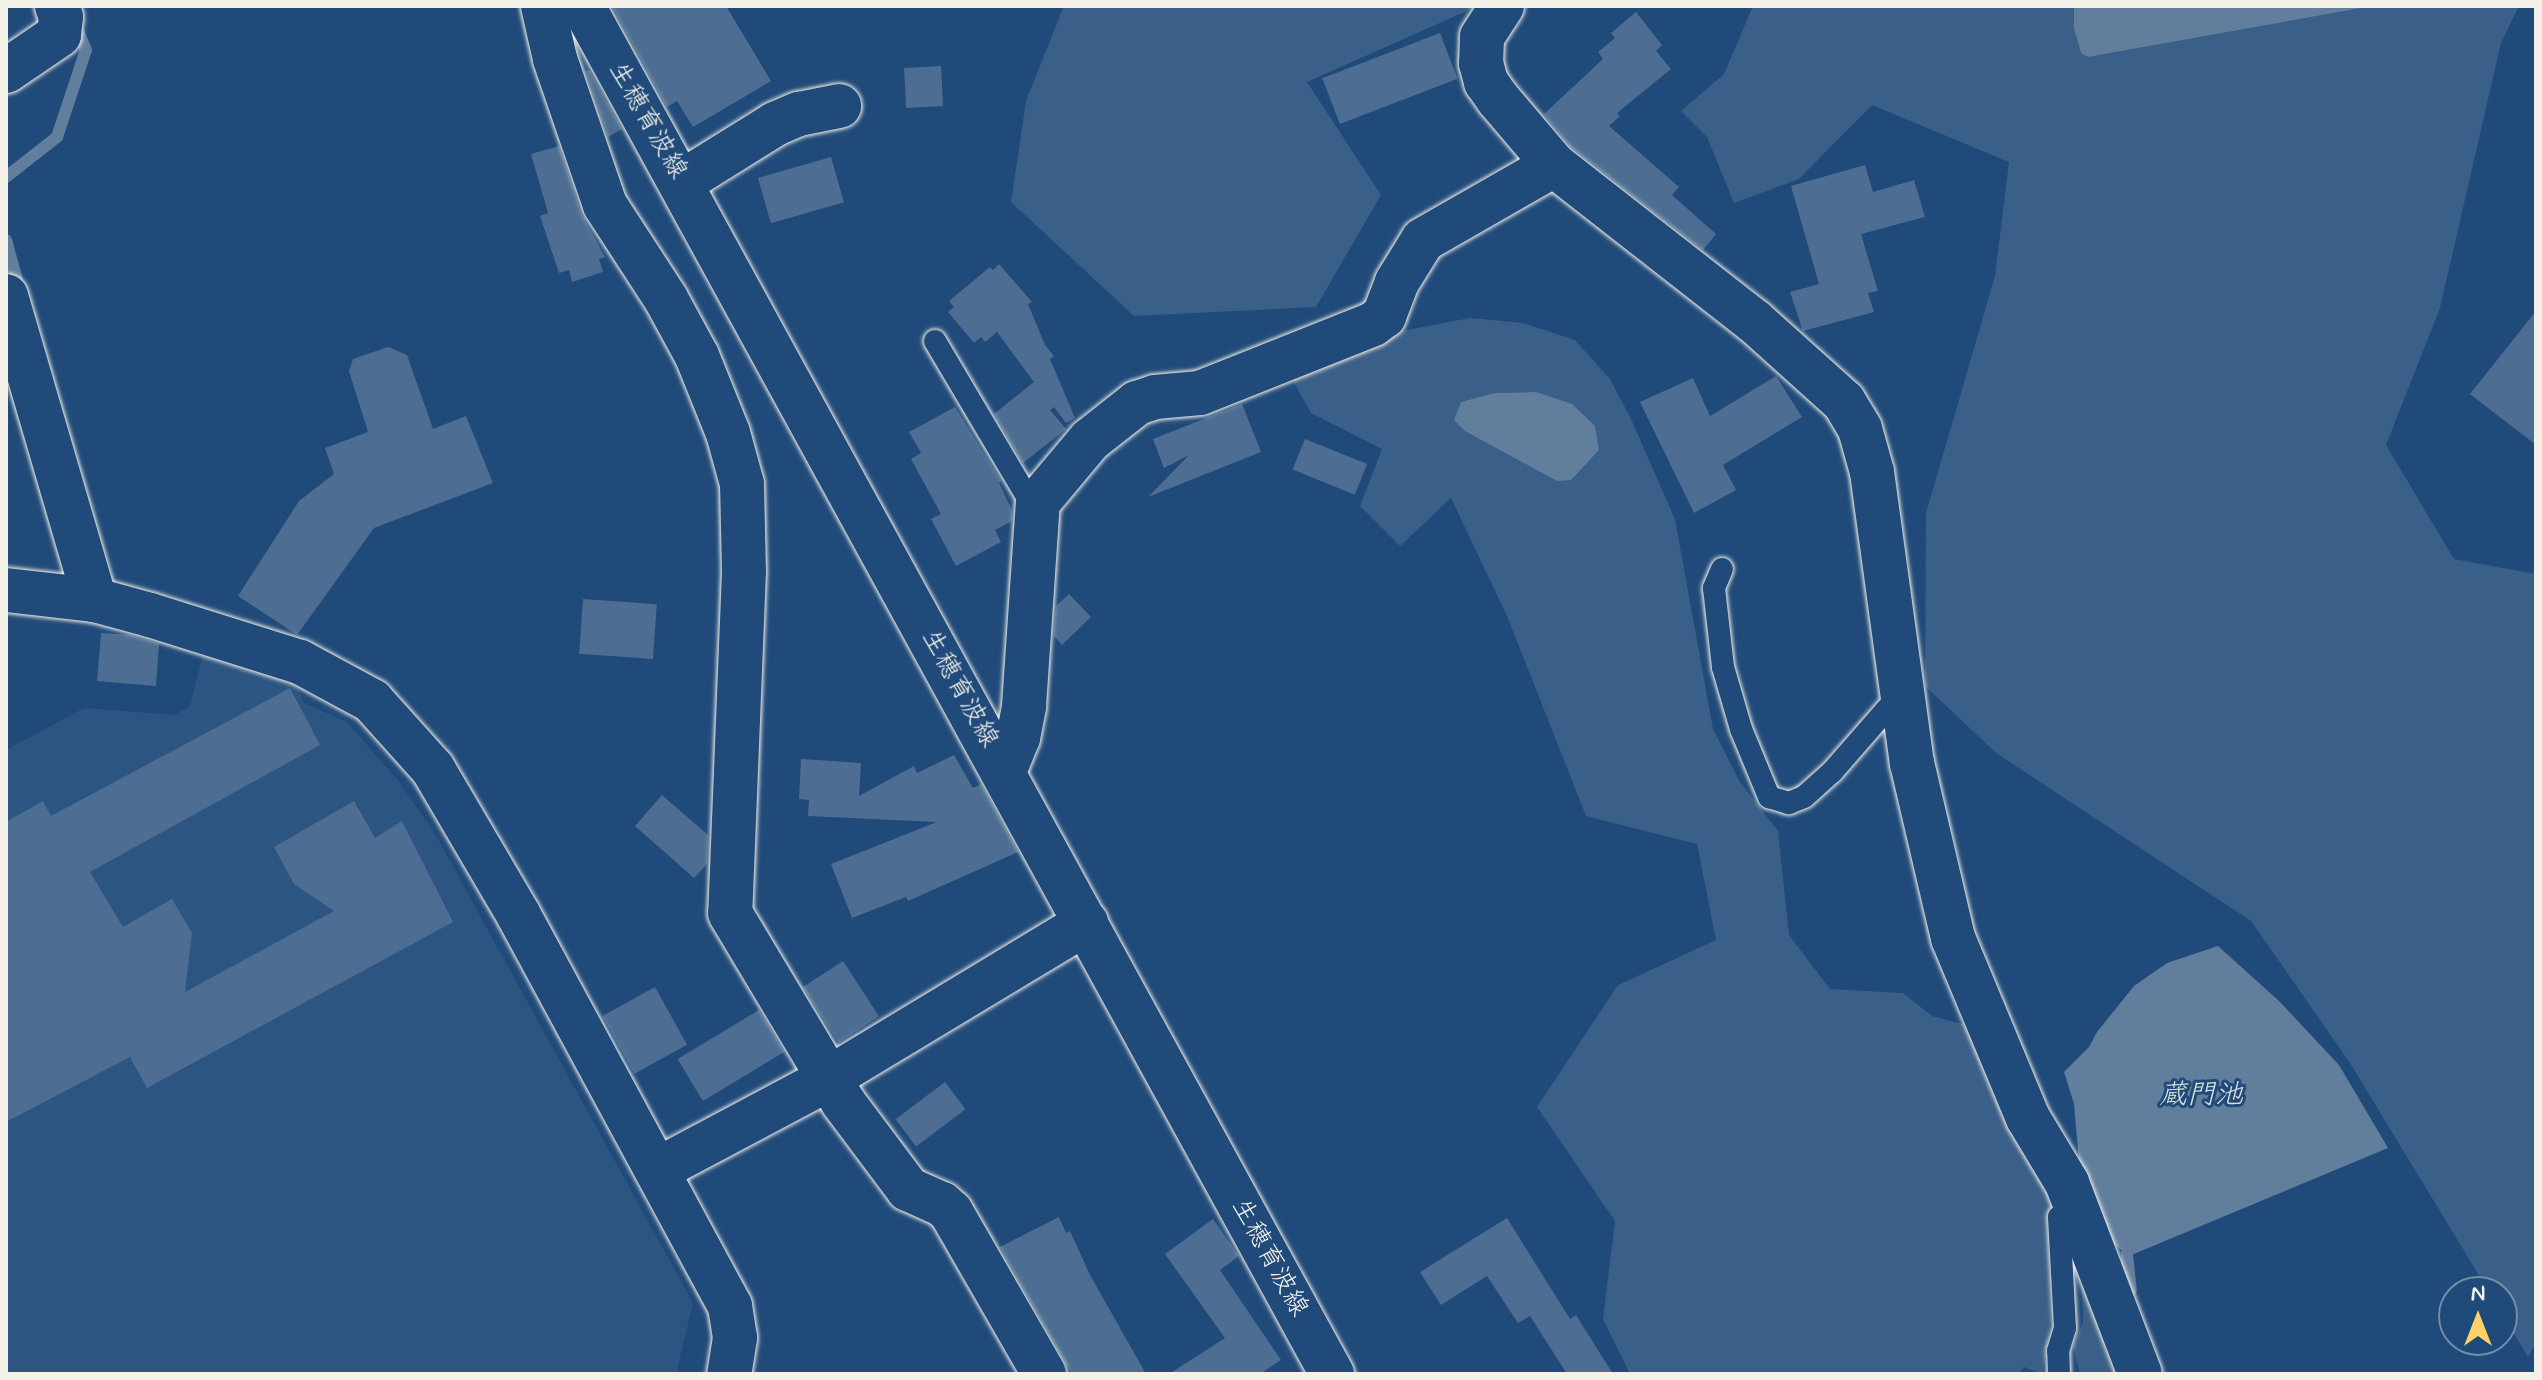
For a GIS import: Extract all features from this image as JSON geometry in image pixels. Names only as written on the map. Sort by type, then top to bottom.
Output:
[{"type":"street","points":[[6,71],[59,35],[61,17],[57,6]]},
{"type":"street","points":[[543,6],[555,59],[601,195],[614,223],[682,327],[713,391],[742,484],[744,571],[730,913],[826,1080],[908,1189],[942,1204],[951,1212],[1044,1374]]},
{"type":"street","name":"生穂育波線","points":[[583,6],[1332,1374]]},
{"type":"street","points":[[1502,6],[1482,37],[1481,63],[1486,82],[1554,165],[1754,321],[1844,402],[1860,429],[1872,472],[1901,693],[1924,824],[1953,938],[2028,1118],[2067,1183],[2140,1374]]},
{"type":"street","points":[[682,182],[775,124],[799,114],[839,106]]},
{"type":"street","points":[[1004,772],[1018,738],[1024,706],[1030,652],[1036,512],[1042,494],[1090,440],[1124,410],[1155,397],[1200,393],[1373,324],[1384,316],[1397,282],[1423,240],[1554,165]]},
{"type":"street","points":[[6,296],[95,600]]},
{"type":"street","points":[[6,590],[95,600],[300,662],[372,701],[433,769],[518,914],[730,1306],[735,1338],[729,1374]]},
{"type":"street","points":[[657,1170],[826,1080],[1086,923]]},
{"type":"lane","points":[[935,341],[1036,512]]},
{"type":"lane","points":[[1722,569],[1714,588],[1723,667],[1741,729],[1769,797],[1789,803],[1804,797],[1832,772],[1901,693]]},
{"type":"lane","points":[[2059,1374],[2058,1351],[2065,1328],[2059,1217],[2079,1212]]},
{"type":"shaded area","points":[[1064,6],[1478,6],[1307,82],[1381,195],[1316,307],[1134,316],[1011,202],[1026,101]]},
{"type":"shaded area","points":[[1753,6],[2074,6],[2074,29],[2081,53],[2088,57],[2373,6],[2519,6],[2501,43],[2440,308],[2386,445],[2454,559],[2536,574],[2536,1343],[2528,1357],[2518,1340],[2518,1276],[2479,1276],[2350,1063],[2251,921],[1996,753],[1925,686],[1926,513],[1995,276],[2009,162],[1872,105],[1799,179],[1734,203],[1707,137],[1681,111],[1724,74]]},
{"type":"shaded area","points":[[1470,318],[1523,323],[1575,340],[1610,379],[1675,519],[1713,729],[1740,782],[1778,831],[1789,935],[1830,989],[1903,993],[1932,1016],[1974,1027],[2058,1200],[2047,1215],[2050,1323],[2042,1374],[2024,1367],[2019,1374],[1630,1374],[1603,1319],[1615,1221],[1537,1107],[1618,985],[1716,940],[1697,844],[1586,816],[1507,616],[1451,498],[1400,546],[1360,506],[1382,449],[1311,413],[1289,374],[1402,331]],"holes":[[[1536,392],[1557,481],[1525,461],[1461,402],[1494,393]]]},
{"type":"shaded area","points":[[206,643],[273,661],[297,687],[304,703],[347,722],[396,778],[434,832],[693,1303],[676,1374],[6,1374],[6,750],[84,708],[175,715],[190,706]]},
{"type":"shaded area","points":[[2082,1276],[2119,1374],[2080,1374],[2073,1346],[2083,1323]]},
{"type":"water","points":[[2074,6],[2373,6],[2088,57],[2081,53],[2074,29]]},
{"type":"water","points":[[1536,392],[1572,404],[1595,426],[1599,450],[1571,480],[1557,481],[1465,431],[1454,420],[1461,402],[1494,393]]},
{"type":"water","name":"蔵門池","points":[[2218,946],[2279,1001],[2339,1065],[2388,1148],[2129,1256],[2114,1244],[2079,1162],[2074,1104],[2064,1072],[2089,1047],[2097,1032],[2134,986],[2167,963]]},
{"type":"building","points":[[612,6],[726,6],[771,81],[693,127],[677,101],[667,107]]},
{"type":"building","points":[[1636,12],[1662,45],[1656,51],[1671,69],[1617,113],[1620,116],[1609,126],[1679,187],[1672,195],[1716,234],[1703,250],[1571,147],[1544,114],[1603,59],[1598,52],[1615,38],[1611,33]]},
{"type":"building","points":[[1440,33],[1458,79],[1340,124],[1322,78]]},
{"type":"building","points":[[941,66],[943,106],[906,108],[904,68]]},
{"type":"building","points":[[589,70],[622,129],[608,137],[586,71]]},
{"type":"building","points":[[559,146],[581,213],[605,257],[599,259],[603,272],[572,282],[569,270],[559,273],[540,216],[548,213],[531,154]]},
{"type":"building","points":[[831,157],[844,202],[771,223],[758,178]]},
{"type":"building","points":[[1865,165],[1873,192],[1914,180],[1925,217],[1861,234],[1878,291],[1868,293],[1874,312],[1803,331],[1790,292],[1819,284],[1791,186]]},
{"type":"building","points":[[999,264],[1032,302],[1028,304],[1045,345],[1054,356],[1050,359],[1075,418],[1066,423],[1054,407],[1050,410],[1066,429],[1023,463],[994,414],[1034,382],[997,332],[985,342],[981,337],[974,343],[948,312],[954,307],[949,301],[990,267],[993,270]]},
{"type":"building","points":[[2536,311],[2536,445],[2470,394]]},
{"type":"building","points":[[388,347],[407,355],[433,429],[466,416],[493,483],[374,528],[297,635],[238,596],[299,501],[334,474],[325,448],[368,432],[349,371],[353,359]]},
{"type":"building","points":[[1776,376],[1802,417],[1723,465],[1736,490],[1694,513],[1640,402],[1693,378],[1710,416]]},
{"type":"building","points":[[1242,404],[1261,452],[1148,497],[1189,455],[1164,468],[1153,439]]},
{"type":"building","points":[[955,407],[1001,481],[999,483],[1012,510],[1012,521],[995,530],[1001,542],[956,566],[931,519],[941,514],[911,459],[921,453],[909,432]]},
{"type":"building","points":[[1305,439],[1367,464],[1355,495],[1293,470]]},
{"type":"building","points":[[1069,594],[1091,617],[1062,645],[1054,636],[1056,606]]},
{"type":"building","points":[[583,599],[657,604],[653,659],[579,654]]},
{"type":"building","points":[[101,633],[130,635],[159,644],[156,686],[97,681]]},
{"type":"building","points":[[290,688],[320,745],[90,872],[123,927],[172,899],[192,933],[185,992],[334,911],[294,884],[274,847],[354,801],[375,838],[402,821],[453,922],[147,1088],[130,1057],[6,1122],[6,822],[43,801],[51,816]]},
{"type":"building","points":[[954,755],[973,788],[981,784],[1018,852],[908,901],[906,897],[852,918],[831,864],[937,822],[808,816],[809,800],[799,799],[801,759],[861,763],[859,796],[914,766],[917,773]]},
{"type":"building","points":[[662,795],[708,835],[707,864],[694,878],[635,826]]},
{"type":"building","points":[[843,961],[879,1016],[839,1042],[803,987]]},
{"type":"building","points":[[655,987],[687,1045],[635,1074],[603,1016]]},
{"type":"building","points":[[759,1010],[784,1052],[703,1101],[678,1059]]},
{"type":"building","points":[[945,1082],[965,1109],[916,1146],[895,1119]]},
{"type":"building","points":[[1059,1217],[1066,1233],[1070,1231],[1090,1275],[1146,1374],[1072,1374],[1000,1247]]},
{"type":"building","points":[[1507,1218],[1570,1319],[1576,1315],[1613,1374],[1567,1374],[1530,1316],[1518,1323],[1487,1276],[1441,1305],[1420,1272]]},
{"type":"building","points":[[1213,1219],[1239,1256],[1220,1270],[1281,1360],[1260,1374],[1169,1374],[1225,1338],[1165,1254]]},
{"type":"waterway","points":[[6,177],[57,137],[86,50],[75,24]]},
{"type":"waterway","points":[[6,240],[20,291]]},
{"type":"waterway","points":[[2127,1254],[2131,1290]]}]
